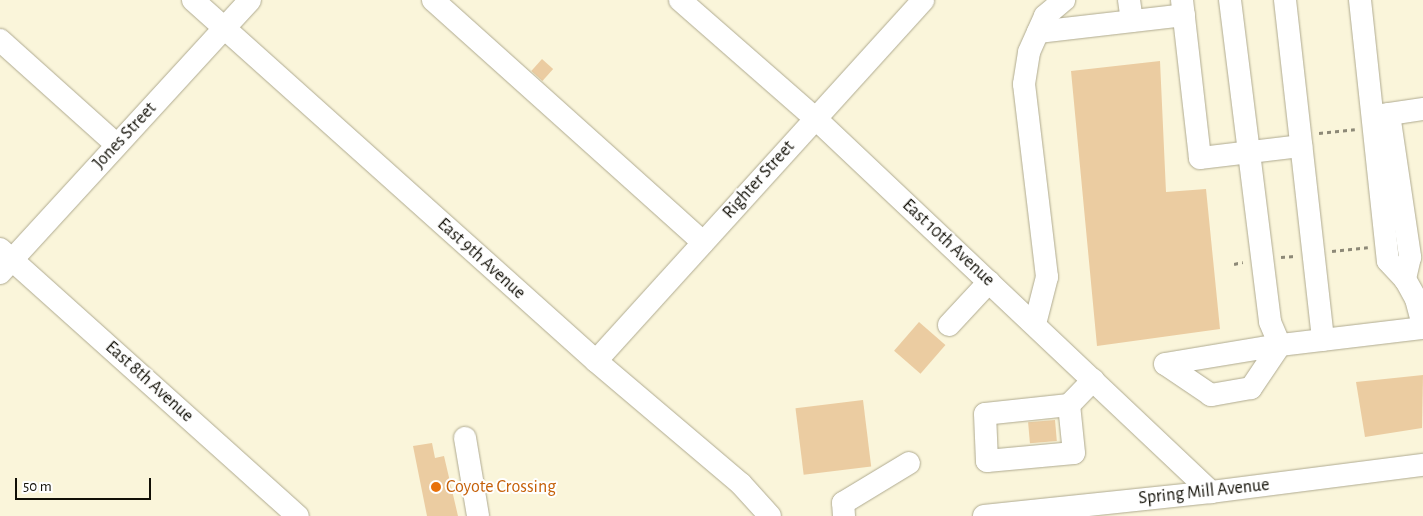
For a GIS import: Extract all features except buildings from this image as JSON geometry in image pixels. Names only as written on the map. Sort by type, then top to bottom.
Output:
[{"type":"street","name":"East 9th Avenue","points":[[193,0],[596,361],[741,484],[770,516]]},
{"type":"street","name":"Jones Street","points":[[4,260],[116,145],[250,0]]},
{"type":"street","points":[[433,0],[703,242]]},
{"type":"street","name":"East 10th Avenue","points":[[680,0],[815,118],[1212,492]]},
{"type":"street","points":[[1035,324],[1047,277],[1024,84],[1029,52],[1045,16],[1064,0]]},
{"type":"street","points":[[1230,0],[1270,322],[1280,345],[1423,327],[1416,299],[1405,279],[1388,261],[1378,119]]},
{"type":"street","points":[[1284,0],[1309,140],[1323,340]]},
{"type":"street","points":[[1360,0],[1378,119],[1410,257],[1405,279]]},
{"type":"street","name":"Righter Street","points":[[596,361],[815,118],[914,3]]},
{"type":"street","points":[[1038,32],[1131,11],[1183,8],[1200,158],[1250,152],[1309,140]]},
{"type":"street","points":[[0,40],[116,145]]},
{"type":"street","points":[[1378,119],[1423,109]]},
{"type":"street","name":"East 8th Avenue","points":[[4,260],[298,516]]},
{"type":"street","points":[[949,325],[989,282]]},
{"type":"street","points":[[1069,405],[1093,380]]},
{"type":"street","points":[[464,438],[478,516]]},
{"type":"street","points":[[844,516],[843,502],[908,463]]},
{"type":"street","name":"Spring Mill Avenue","points":[[984,516],[1134,508],[1212,492],[1423,465]]},
{"type":"path","points":[[1309,140],[1378,119]]},
{"type":"path","points":[[1321,253],[1386,245]]},
{"type":"path","points":[[1271,259],[1300,255]]},
{"type":"place","name":"Coyote Crossing","points":[[436,487]]}]
